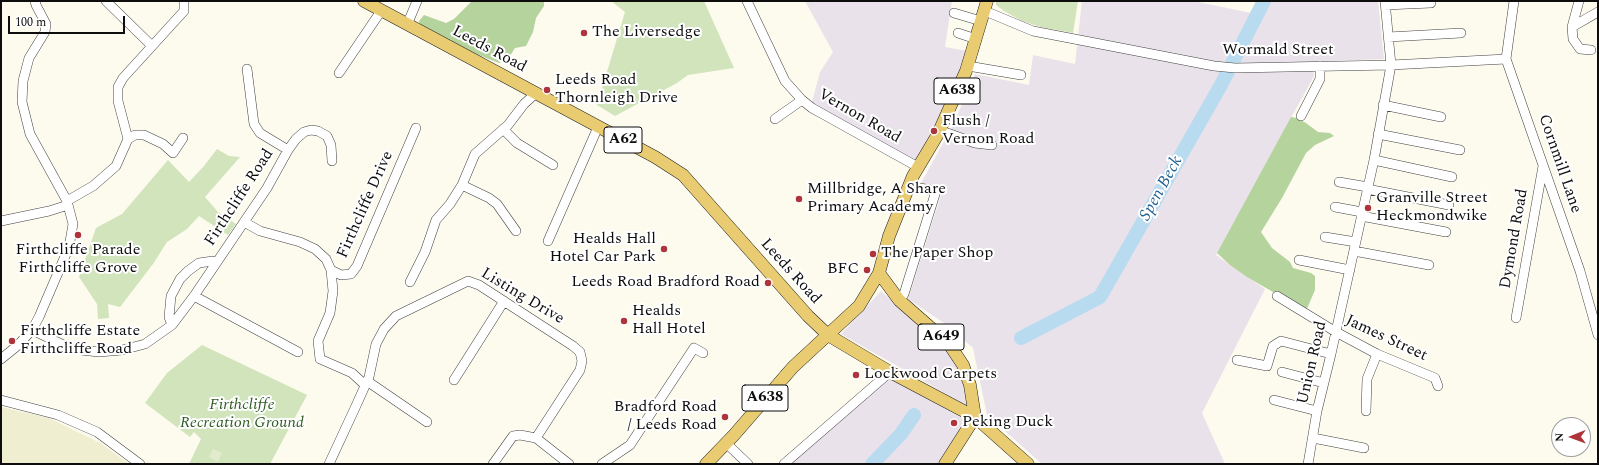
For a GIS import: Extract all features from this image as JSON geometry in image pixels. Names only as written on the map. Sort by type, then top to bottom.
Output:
[{"type":"main road","name":"Leeds Road","points":[[364,1],[655,157],[683,175],[808,316],[828,336],[890,372],[975,417]]},
{"type":"main road","name":"A638","points":[[706,464],[793,367],[859,306],[879,273],[889,236],[909,186],[939,130],[968,66],[984,11]]},
{"type":"main road","name":"A649","points":[[879,273],[900,300],[949,344],[963,365],[970,385],[975,417]]},
{"type":"main road","name":"A62","points":[[975,417],[1022,462]]},
{"type":"main road","points":[[945,464],[975,417]]},
{"type":"street","points":[[1,359],[17,346],[32,330],[39,317],[69,247],[73,224],[67,203],[30,134],[22,102],[23,81],[29,58],[45,32],[46,24],[35,1]]},
{"type":"street","points":[[106,1],[152,46]]},
{"type":"street","points":[[128,139],[118,100],[118,87],[123,78],[184,11],[184,1]]},
{"type":"street","points":[[407,25],[417,1]]},
{"type":"street","name":"Vernon Road","points":[[748,1],[785,81],[802,100],[812,108],[918,167]]},
{"type":"street","name":"Cornmill Lane","points":[[1514,1],[1506,59],[1580,271],[1598,335]]},
{"type":"street","points":[[1579,1],[1572,27],[1573,39],[1580,49],[1591,50]]},
{"type":"street","points":[[1385,3],[1431,3]]},
{"type":"street","name":"Union Road","points":[[1308,464],[1324,383],[1374,160],[1391,65],[1385,3]]},
{"type":"street","points":[[339,73],[381,11]]},
{"type":"street","name":"Wormald Street","points":[[954,13],[984,11],[1033,31],[1214,66],[1235,68],[1391,65],[1506,59]]},
{"type":"street","points":[[1572,27],[1598,12]]},
{"type":"street","points":[[958,33],[976,39]]},
{"type":"street","points":[[1388,37],[1461,33]]},
{"type":"street","points":[[968,66],[1021,75]]},
{"type":"street","points":[[1301,116],[1320,79],[1320,66]]},
{"type":"street","name":"Firthcliffe Road","points":[[247,69],[254,124],[260,133],[288,150]]},
{"type":"street","points":[[410,282],[425,252],[436,220],[450,204],[462,185],[475,154],[503,128],[536,93]]},
{"type":"street","points":[[775,119],[802,100]]},
{"type":"street","points":[[1383,105],[1441,117]]},
{"type":"street","points":[[548,241],[598,127]]},
{"type":"street","name":"Firthcliffe Drive","points":[[331,270],[341,275],[351,274],[357,266],[416,128]]},
{"type":"street","points":[[503,128],[517,143],[553,165]]},
{"type":"street","name":"Firthcliffe Road","points":[[32,330],[72,348],[99,352],[122,350],[144,344],[172,324],[194,296],[267,188],[288,150],[296,139],[304,132],[311,130],[318,131],[328,136],[331,145],[332,161]]},
{"type":"street","points":[[939,130],[975,143],[992,145]]},
{"type":"street","points":[[1378,134],[1460,150]]},
{"type":"street","points":[[1,221],[49,211],[67,203],[93,186],[116,166],[128,139],[135,135],[144,135],[163,144],[173,153],[183,138]]},
{"type":"street","points":[[1374,160],[1452,177]]},
{"type":"street","name":"Dymond Road","points":[[1516,318],[1543,165]]},
{"type":"street","points":[[1339,182],[1449,205]]},
{"type":"street","points":[[462,185],[489,198],[497,204],[516,231]]},
{"type":"street","points":[[900,300],[904,294],[936,191],[909,186]]},
{"type":"street","points":[[1334,207],[1446,232]]},
{"type":"street","points":[[244,222],[260,231],[300,242],[315,249],[326,259],[331,270],[333,291],[330,313],[318,341],[320,359],[352,373],[427,422]]},
{"type":"street","points":[[1325,237],[1355,247],[1429,265]]},
{"type":"street","points":[[1299,260],[1350,270]]},
{"type":"street","name":"Firthcliffe Road","points":[[172,324],[169,316],[172,296],[180,279],[199,263],[213,261],[217,262]]},
{"type":"street","name":"Listing Drive","points":[[329,464],[366,383],[376,344],[384,328],[396,316],[468,281],[478,284],[580,352],[582,361],[580,370],[536,438]]},
{"type":"street","points":[[194,296],[298,352]]},
{"type":"street","name":"James Street","points":[[1277,296],[1336,332],[1377,354],[1435,378],[1438,386]]},
{"type":"street","points":[[454,380],[504,302]]},
{"type":"street","points":[[1237,360],[1267,366],[1273,346],[1281,341],[1331,354]]},
{"type":"street","points":[[602,464],[630,445],[694,348],[703,353]]},
{"type":"street","points":[[1366,411],[1367,379],[1377,354]]},
{"type":"street","points":[[784,464],[890,372]]},
{"type":"street","points":[[1282,372],[1324,383]]},
{"type":"street","points":[[1,400],[58,415],[97,432],[140,464]]},
{"type":"street","points":[[1274,400],[1318,411]]},
{"type":"street","points":[[494,464],[513,436],[520,435],[536,438],[569,464]]},
{"type":"street","points":[[1313,438],[1364,448]]},
{"type":"street","points":[[726,443],[748,464]]},
{"type":"shaded area","points":[[805,1],[952,1],[945,47],[967,51],[950,101],[917,164],[809,113],[820,72],[833,52]]},
{"type":"shaded area","points":[[1082,1],[1193,1],[1261,15],[1269,1],[1378,1],[1384,59],[1312,62],[1314,76],[1216,255],[1265,289],[1202,413],[1225,464],[1042,464],[987,415],[973,348],[944,323],[908,299],[942,192],[920,185],[953,125],[975,74],[1029,85],[1033,55],[1075,64]]},
{"type":"shaded area","points":[[881,291],[952,355],[962,367],[972,406],[964,404],[841,334]]},
{"type":"shaded area","points":[[890,378],[967,421],[938,464],[790,464]]},
{"type":"shaded area","points":[[1,407],[49,418],[102,444],[129,464],[1,464]]},
{"type":"green space","points":[[472,1],[544,1],[544,6],[536,18],[533,32],[526,46],[515,48],[508,59],[499,63],[453,45],[420,28],[419,21],[424,15],[446,23],[454,19]]},
{"type":"green space","points":[[611,1],[704,1],[734,68],[688,75],[677,83],[615,116],[597,105],[625,12]]},
{"type":"green space","points":[[996,1],[1078,1],[1073,33],[1041,27],[1022,21],[996,5]]},
{"type":"green space","points":[[1291,117],[1297,118],[1306,123],[1318,132],[1330,133],[1334,136],[1315,145],[1306,153],[1282,198],[1261,232],[1272,248],[1290,262],[1293,268],[1311,273],[1315,276],[1315,290],[1306,311],[1247,277],[1230,265],[1217,253]]},
{"type":"green space","points":[[217,149],[229,156],[240,157],[205,197],[218,212],[236,224],[228,235],[199,216],[187,229],[167,242],[153,264],[120,307],[108,304],[109,318],[98,319],[97,304],[79,277],[96,228],[122,214],[168,160],[189,182]]},
{"type":"green space","name":"Firthcliffe Recreation Ground","points":[[202,345],[307,395],[270,464],[189,464],[201,439],[194,432],[190,437],[145,403],[167,373]]},
{"type":"green space","points":[[213,449],[222,453],[218,462],[209,457]]},
{"type":"waterway","name":"Spen Beck","points":[[1021,338],[1100,297],[1221,85],[1264,1]]},
{"type":"waterway","points":[[872,464],[901,434],[914,415]]},
{"type":"place","name":"The Liversedge","points":[[584,33]]},
{"type":"place","name":"Leeds Road Thornleigh Drive","points":[[547,90]]},
{"type":"place","name":"Flush / Vernon Road","points":[[934,131]]},
{"type":"place","name":"Millbridge, A Share Primary Academy","points":[[799,199]]},
{"type":"place","name":"Granville Street Heckmondwike","points":[[1368,208]]},
{"type":"place","name":"Firthcliffe Parade Firthcliffe Grove","points":[[78,235]]},
{"type":"place","name":"Healds Hall Hotel Car Park","points":[[664,249]]},
{"type":"place","name":"The Paper Shop","points":[[873,254]]},
{"type":"place","name":"BFC","points":[[867,270]]},
{"type":"place","name":"Leeds Road Bradford Road","points":[[768,283]]},
{"type":"place","name":"Healds Hall Hotel","points":[[624,321]]},
{"type":"place","name":"Firthcliffe Estate Firthcliffe Road","points":[[12,341]]},
{"type":"place","name":"Lockwood Carpets","points":[[856,375]]},
{"type":"place","name":"Bradford Road / Leeds Road","points":[[725,417]]},
{"type":"place","name":"Peking Duck","points":[[954,423]]}]
